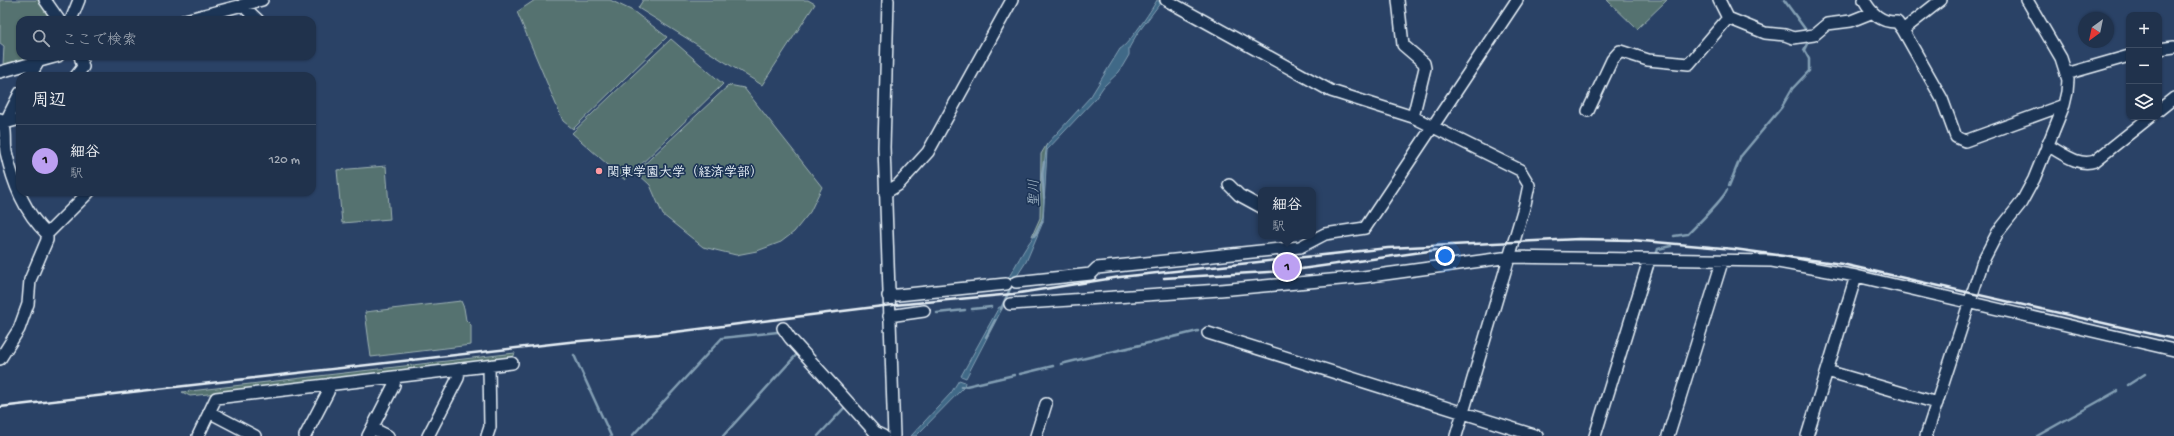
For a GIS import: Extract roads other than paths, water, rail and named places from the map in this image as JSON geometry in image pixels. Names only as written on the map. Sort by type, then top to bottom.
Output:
[{"type":"street","points":[[44,0],[57,16]]},
{"type":"street","points":[[73,16],[79,0]]},
{"type":"street","points":[[201,16],[262,0]]},
{"type":"street","points":[[888,0],[884,98],[885,193],[894,436]]},
{"type":"street","points":[[885,193],[898,185],[928,152],[1012,0]]},
{"type":"street","points":[[1166,0],[1331,91],[1413,116],[1520,170],[1529,185],[1510,257],[1456,436]]},
{"type":"street","points":[[1398,0],[1403,45],[1424,63],[1425,68],[1413,116]]},
{"type":"street","points":[[888,296],[1091,274],[1097,268],[1300,248],[1325,234],[1365,228],[1517,0]]},
{"type":"street","points":[[1719,0],[1728,18],[1765,33],[1785,35],[1793,38],[1814,35],[1827,24],[1851,21],[1871,13]]},
{"type":"street","points":[[1864,0],[1871,13],[1889,23],[1897,22],[1903,30],[1942,99],[1956,137],[1965,141],[2064,105]]},
{"type":"street","points":[[1903,30],[1941,0]]},
{"type":"street","points":[[1926,436],[1983,261],[1998,232],[2020,203],[2034,179],[2064,105],[2068,80],[2061,58],[2027,0]]},
{"type":"street","points":[[242,6],[253,16]]},
{"type":"street","points":[[1588,111],[1612,60],[1620,51],[1648,60],[1689,64],[1728,18]]},
{"type":"street","points":[[2162,49],[2174,47]]},
{"type":"street","points":[[2066,74],[2126,57]]},
{"type":"street","points":[[0,72],[43,60]]},
{"type":"street","points":[[80,72],[84,67],[81,60]]},
{"type":"street","points":[[32,72],[39,61]]},
{"type":"street","points":[[2162,108],[2174,98]]},
{"type":"street","points":[[16,101],[5,123],[16,120]]},
{"type":"street","points":[[0,119],[5,125],[6,151],[16,182]]},
{"type":"street","points":[[2047,145],[2087,164],[2096,161],[2146,120]]},
{"type":"street","points":[[1229,185],[1239,195],[1258,205]]},
{"type":"street","points":[[0,359],[19,329],[28,304],[30,280],[47,240],[47,234],[29,215],[20,196]]},
{"type":"street","points":[[47,234],[85,196]]},
{"type":"street","points":[[1316,231],[1325,234]]},
{"type":"street","points":[[1010,304],[1220,290],[1363,277],[1510,257],[1722,262],[1772,261],[1856,276],[1969,301],[2174,350]]},
{"type":"street","points":[[1594,436],[1649,260]]},
{"type":"street","points":[[1668,436],[1722,262]]},
{"type":"street","points":[[1807,436],[1856,276]]},
{"type":"street","points":[[889,316],[924,311]]},
{"type":"street","points":[[783,328],[790,338],[875,432],[883,436]]},
{"type":"street","points":[[1208,333],[1537,436]]},
{"type":"street","points":[[198,436],[216,398],[512,363]]},
{"type":"street","points":[[487,436],[490,427],[489,366]]},
{"type":"street","points":[[428,436],[458,378],[460,369]]},
{"type":"street","points":[[1827,371],[1936,403]]},
{"type":"street","points":[[388,436],[370,432],[394,385],[395,377]]},
{"type":"street","points":[[305,436],[328,392],[330,384]]},
{"type":"street","points":[[1036,436],[1046,404]]},
{"type":"street","points":[[209,412],[255,436]]},
{"type":"water","points":[[1157,0],[1161,2],[1137,34],[1129,48],[1129,55],[1119,72],[1104,86],[1095,99],[1047,150],[1043,222],[1026,262],[1015,279],[1007,280],[1026,248],[1037,234],[1043,216],[1044,164],[1047,144],[1091,96],[1120,49],[1134,34]]},
{"type":"water","points":[[999,307],[1003,307],[966,378],[961,376]]},
{"type":"water","points":[[959,380],[965,382],[964,387],[916,436],[911,436],[951,393]]},
{"type":"waterway","points":[[1784,0],[1808,33]]},
{"type":"waterway","points":[[1729,186],[1741,156],[1781,108],[1792,89],[1809,71],[1809,59],[1804,50],[1809,40]]},
{"type":"waterway","name":"聖川","points":[[1044,162],[1042,174],[1044,198]]},
{"type":"waterway","points":[[1674,236],[1688,234],[1716,205],[1727,190]]},
{"type":"waterway","name":"聖川","points":[[1034,236],[1042,221]]},
{"type":"waterway","points":[[1656,255],[1658,249],[1671,246]]},
{"type":"waterway","points":[[1637,319],[1654,264]]},
{"type":"waterway","name":"聖川","points":[[1001,309],[1013,282]]},
{"type":"waterway","points":[[972,309],[991,307]]},
{"type":"waterway","points":[[937,313],[965,310]]},
{"type":"waterway","name":"聖川","points":[[986,337],[995,320]]},
{"type":"waterway","points":[[1061,364],[1198,331]]},
{"type":"waterway","points":[[632,436],[722,338],[778,332]]},
{"type":"waterway","points":[[723,436],[798,353]]},
{"type":"waterway","points":[[574,355],[611,436]]},
{"type":"waterway","points":[[1020,374],[1053,366]]},
{"type":"waterway","points":[[2128,385],[2145,374]]},
{"type":"waterway","points":[[962,387],[1014,375]]},
{"type":"waterway","points":[[2037,436],[2117,391]]},
{"type":"waterway","points":[[818,436],[846,406]]},
{"type":"railway","points":[[0,407],[569,342],[659,334],[883,306],[1013,294],[1120,277],[1388,248],[1579,239],[1632,240],[1734,249],[1842,264],[2174,339]]},
{"type":"railway","points":[[1164,278],[1287,271],[1436,250]]},
{"type":"place","name":"関東学園大学（経済学部）","points":[[599,171]]},
{"type":"place","name":"細谷","points":[[1287,267]]}]
